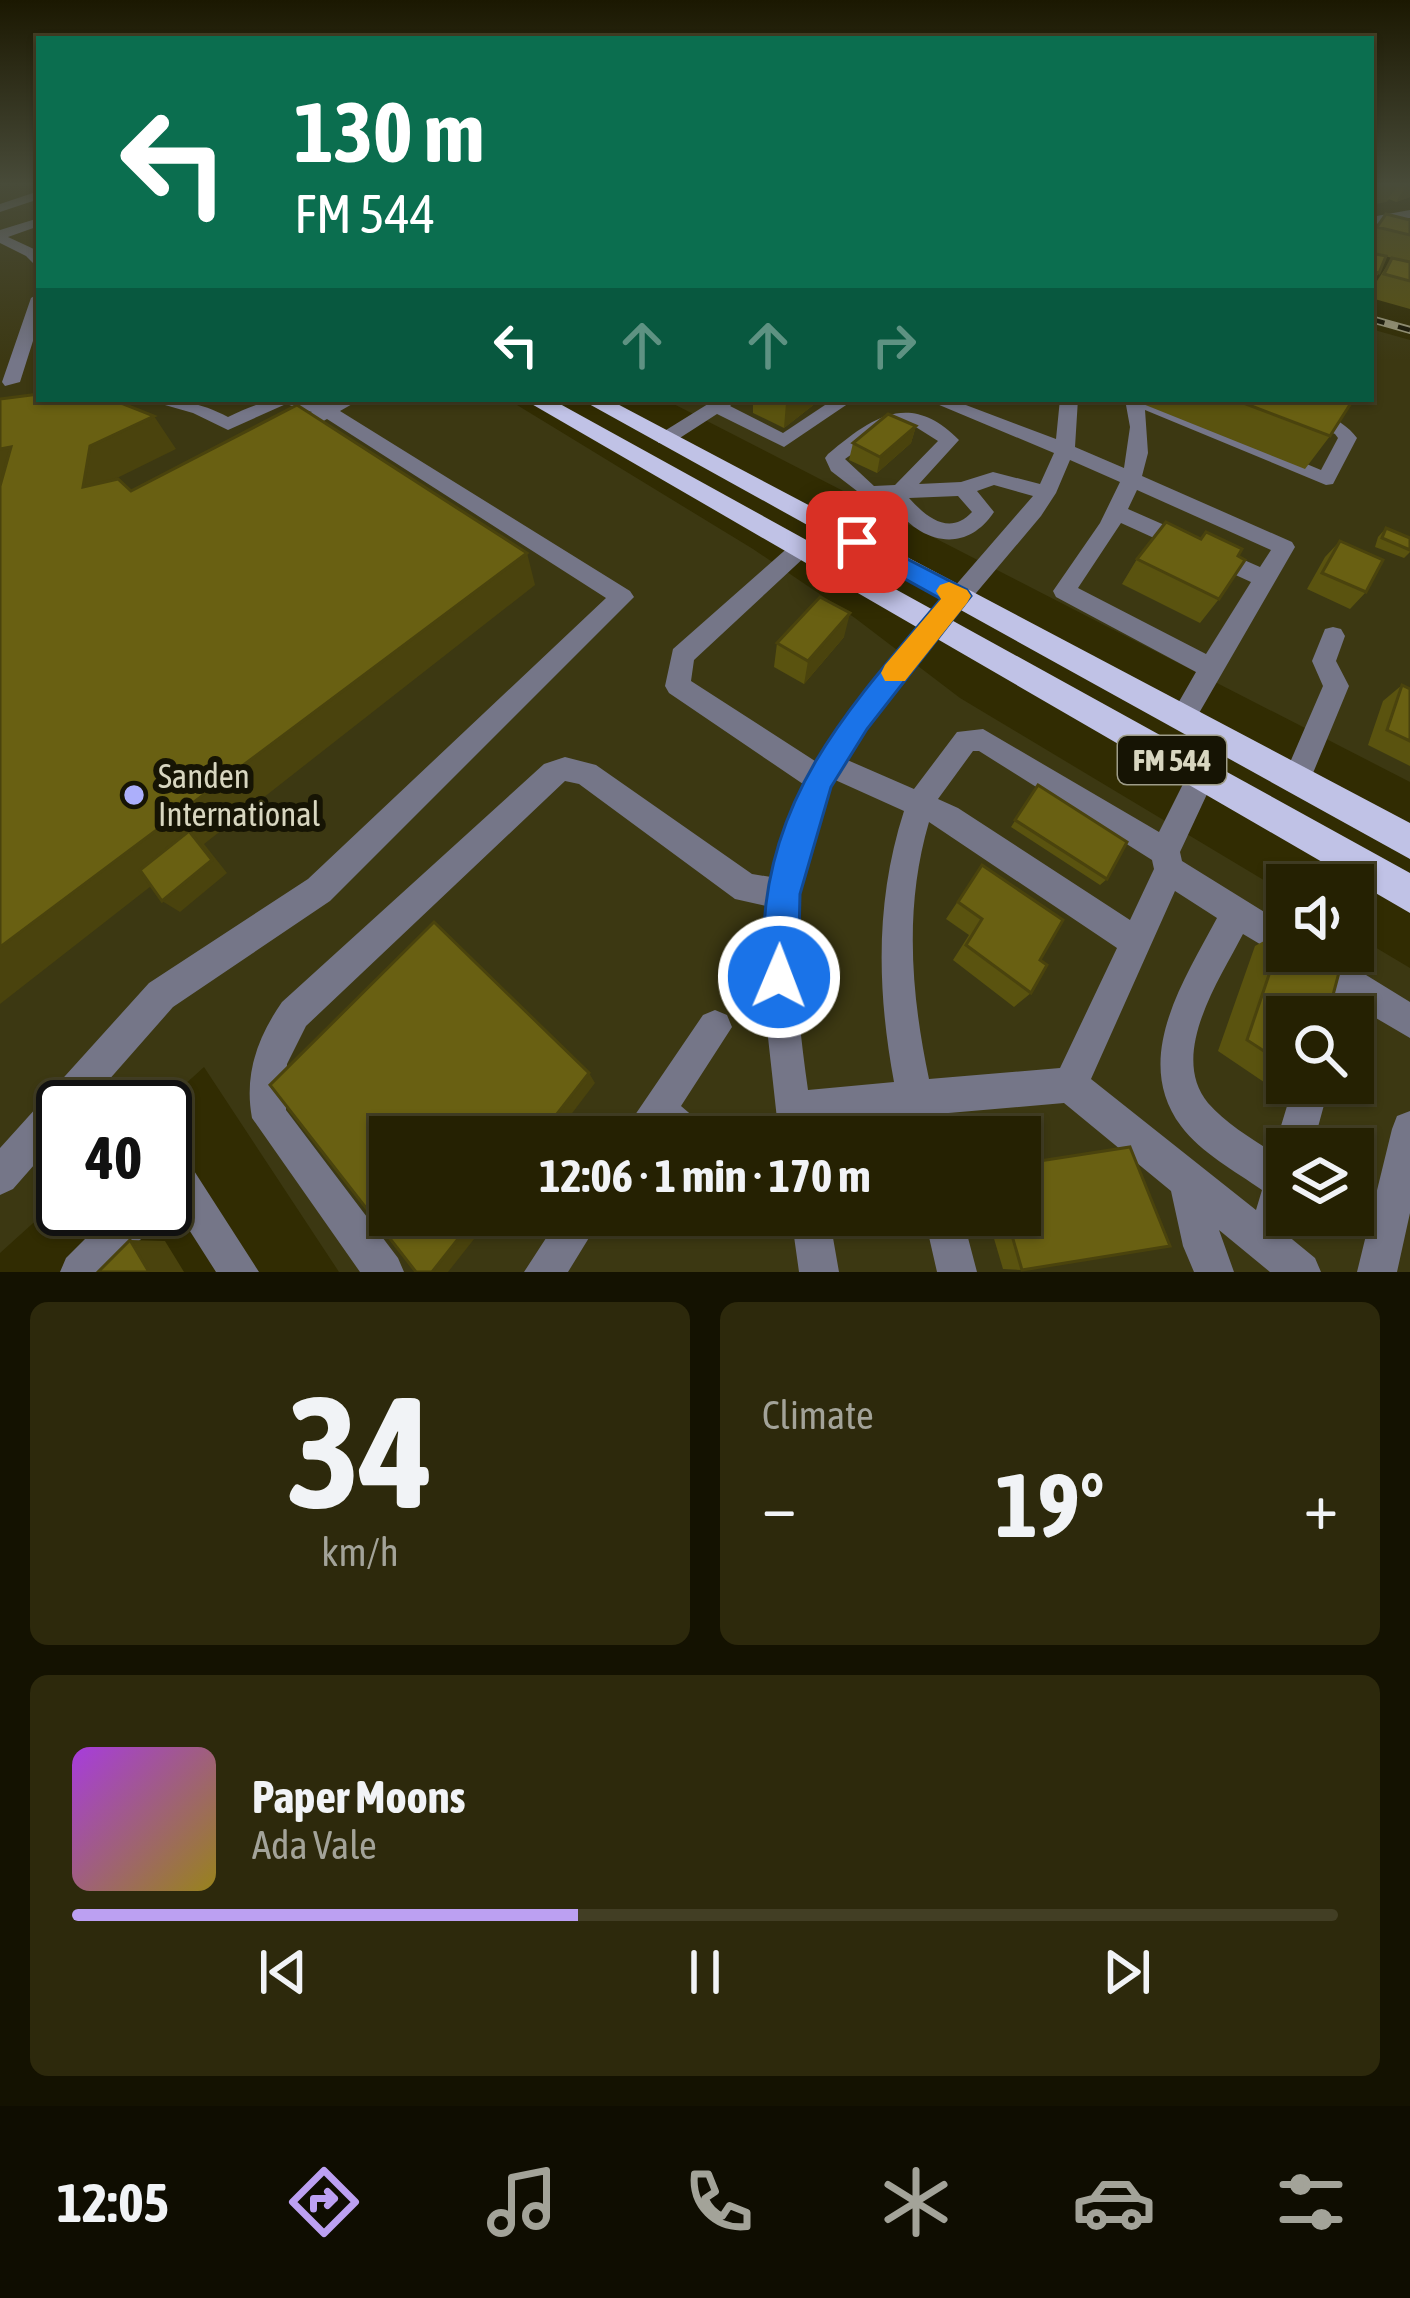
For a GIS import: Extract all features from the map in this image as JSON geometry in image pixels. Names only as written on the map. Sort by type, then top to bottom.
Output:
[{"type":"main road","name":"FM 544","points":[[539,402],[1410,894]]},
{"type":"main road","name":"FM 544","points":[[596,402],[1410,842]]},
{"type":"street","points":[[10,242],[36,260]]},
{"type":"street","points":[[17,377],[36,309]]},
{"type":"street","points":[[17,377],[36,354]]},
{"type":"street","points":[[167,402],[199,409],[229,424],[279,402]]},
{"type":"street","points":[[664,439],[722,403],[784,442],[841,402]]},
{"type":"street","points":[[941,402],[1284,547],[1182,718]]},
{"type":"street","points":[[794,1116],[780,1009],[778,944],[783,894],[805,810],[823,771],[857,720],[1046,494],[1064,452],[1069,402]]},
{"type":"street","points":[[1132,402],[1142,428],[1130,479],[1118,512],[1064,591],[1211,668]]},
{"type":"street","points":[[1136,402],[1326,479],[1348,438],[1342,430],[1273,402]]},
{"type":"street","points":[[0,1176],[161,995],[319,890],[622,597],[340,405],[271,442]]},
{"type":"street","points":[[868,493],[862,483],[838,467],[835,458],[884,417],[901,414],[934,427],[949,440],[898,491]]},
{"type":"street","points":[[826,525],[868,493],[963,489],[982,480],[1004,478],[1046,494]]},
{"type":"street","points":[[898,491],[904,511],[938,531],[956,534],[971,530],[984,512],[963,489]]},
{"type":"street","points":[[1118,512],[1263,578]]},
{"type":"street","points":[[800,549],[682,656],[678,686],[823,771],[920,804],[979,835],[1134,941]]},
{"type":"street","points":[[1296,781],[1336,686],[1324,662],[1333,636]]},
{"type":"street","points":[[918,1116],[895,916],[899,876],[920,804],[966,740],[978,738],[1266,931]]},
{"type":"street","points":[[385,1272],[270,1118],[263,1093],[269,1063],[277,1038],[294,1014],[554,773],[565,769],[586,775],[746,888],[783,894]]},
{"type":"street","points":[[1070,1085],[1201,777]]},
{"type":"street","points":[[1237,913],[1178,1042],[1174,1080],[1198,1119],[1266,1155]]},
{"type":"street","points":[[1332,972],[1410,1021]]},
{"type":"street","points":[[1338,996],[1343,979]]},
{"type":"street","points":[[654,1116],[715,1027]]},
{"type":"street","points":[[830,1116],[914,1099],[1070,1085],[1189,1186],[1301,1272]]},
{"type":"street","points":[[1382,1269],[1410,1130]]},
{"type":"street","points":[[1189,1186],[1202,1246],[1214,1272]]},
{"type":"street","points":[[192,1200],[239,1272]]},
{"type":"street","points":[[80,1272],[116,1236]]},
{"type":"street","points":[[544,1272],[569,1236]]},
{"type":"street","points":[[813,1236],[819,1272]]},
{"type":"street","points":[[948,1236],[957,1272]]},
{"type":"street","points":[[1265,1244],[1267,1236]]},
{"type":"shaded area","points":[[0,242],[36,242],[36,402],[512,402],[753,549],[960,698],[1266,881],[1266,972],[1374,972],[1374,947],[1410,968],[1410,1272],[339,1272],[204,1067],[190,1080],[36,1080],[36,1220],[0,1253]]},
{"type":"shaded area","points":[[1374,330],[1410,340],[1410,782],[670,402],[1374,402]]},
{"type":"building","points":[[1374,254],[1386,256],[1379,273],[1374,272]]},
{"type":"building","points":[[1392,258],[1410,262],[1410,281],[1384,274]]},
{"type":"building","name":"Sanden International","points":[[36,394],[36,402],[119,402],[154,416],[90,446],[83,487],[118,479],[131,491],[297,405],[527,553],[0,947],[0,486],[11,447],[0,449],[0,399]]},
{"type":"building","points":[[1241,402],[1351,403],[1330,436]]},
{"type":"building","points":[[888,414],[916,426],[880,457],[853,443]]},
{"type":"building","points":[[1166,522],[1201,539],[1206,532],[1242,549],[1238,556],[1245,560],[1219,599],[1137,559]]},
{"type":"building","points":[[1386,528],[1410,538],[1410,550],[1382,538]]},
{"type":"building","points":[[1340,541],[1383,560],[1366,592],[1322,573]]},
{"type":"building","points":[[820,597],[850,613],[808,661],[777,643]]},
{"type":"building","points":[[1402,685],[1410,689],[1410,741],[1387,730]]},
{"type":"building","points":[[1038,785],[1127,842],[1107,879],[1015,820]]},
{"type":"building","points":[[189,831],[212,860],[162,901],[140,870]]},
{"type":"building","points":[[982,865],[1063,920],[1040,960],[1047,965],[1031,993],[966,945],[982,919],[958,902]]},
{"type":"building","points":[[434,922],[589,1073],[555,1116],[369,1116],[369,1212],[270,1085]]},
{"type":"building","points":[[1270,972],[1339,972],[1335,996],[1266,996],[1266,1052],[1247,1040]]},
{"type":"building","points":[[1130,1147],[1170,1246],[1022,1270],[1012,1236],[1041,1236],[1041,1161]]},
{"type":"building","points":[[388,1236],[460,1236],[432,1272],[416,1272]]},
{"type":"building","points":[[130,1240],[149,1272],[98,1272]]},
{"type":"railway","points":[[1374,320],[1410,330]]},
{"type":"slow traffic","points":[[895,673],[958,596],[949,591]]},
{"type":"place","name":"Sanden International","points":[[134,795]]},
{"type":"route","points":[[779,977],[783,894],[805,810],[819,779],[857,720],[958,596],[857,542]]}]
